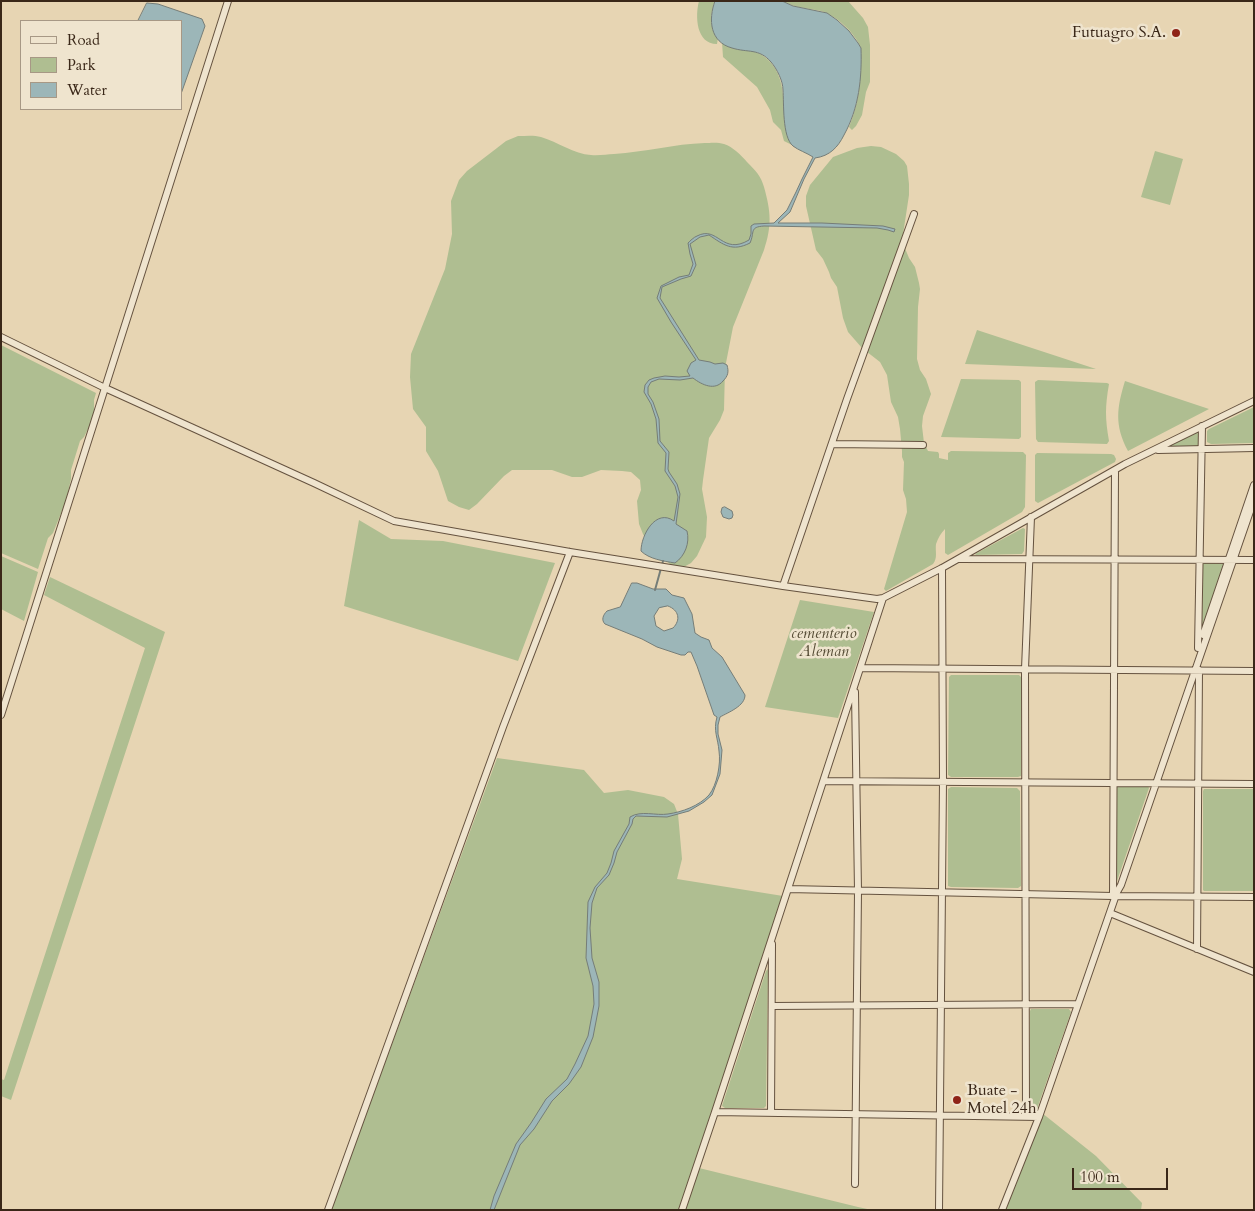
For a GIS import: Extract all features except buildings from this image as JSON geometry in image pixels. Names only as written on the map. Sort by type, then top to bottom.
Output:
[{"type":"street","points":[[1,715],[228,1]]},
{"type":"street","points":[[783,586],[914,214]]},
{"type":"street","points":[[1,337],[105,388],[394,521],[570,552],[877,599],[883,598],[942,568],[1115,470],[1254,401]]},
{"type":"street","points":[[1197,948],[1198,783],[1195,670],[1198,648],[1202,426]]},
{"type":"street","points":[[832,444],[923,445]]},
{"type":"street","points":[[1154,450],[1254,448]]},
{"type":"street","points":[[1115,470],[1113,783],[1115,895]]},
{"type":"street","points":[[1002,1210],[1039,1117],[1118,884],[1195,670],[1254,485]]},
{"type":"street","points":[[1198,648],[1254,500]]},
{"type":"street","points":[[1026,1116],[1025,669],[1031,517]]},
{"type":"street","points":[[328,1210],[503,727],[570,552]]},
{"type":"street","points":[[959,558],[1254,560]]},
{"type":"street","points":[[939,1210],[943,781],[942,568]]},
{"type":"street","points":[[682,1210],[716,1112],[883,598]]},
{"type":"street","points":[[861,668],[1254,671]]},
{"type":"street","points":[[855,686],[858,891],[855,1184]]},
{"type":"street","points":[[824,781],[1254,784]]},
{"type":"street","points":[[788,889],[1254,897]]},
{"type":"street","points":[[1110,912],[1254,972]]},
{"type":"street","points":[[771,1113],[772,939]]},
{"type":"street","points":[[772,1006],[1078,1004]]},
{"type":"street","points":[[716,1112],[1039,1117]]},
{"type":"green space","points":[[699,1],[715,1],[711,21],[713,30],[718,38],[717,44],[710,43],[701,34],[697,21]]},
{"type":"green space","points":[[782,1],[848,1],[863,18],[868,27],[870,82],[866,92],[862,115],[852,130],[849,127],[856,107],[860,78],[861,48],[858,42],[844,25],[827,13]]},
{"type":"green space","points":[[722,42],[732,47],[753,51],[772,63],[778,73],[781,85],[788,134],[792,145],[784,141],[781,130],[773,122],[770,110],[757,87],[723,57]]},
{"type":"green space","points":[[518,136],[541,137],[578,152],[594,155],[626,153],[671,146],[722,143],[731,147],[739,154],[756,171],[763,183],[769,212],[768,234],[764,250],[733,327],[725,368],[724,410],[709,438],[702,489],[707,517],[706,537],[697,556],[691,563],[682,568],[671,565],[664,559],[648,543],[643,534],[639,524],[637,501],[641,490],[640,480],[631,472],[601,470],[582,477],[572,477],[552,470],[512,470],[469,510],[448,501],[438,471],[426,451],[426,427],[413,409],[410,377],[411,354],[445,269],[452,234],[451,201],[459,180],[467,171],[506,141]]},
{"type":"green space","points":[[881,147],[896,154],[907,166],[909,195],[902,241],[915,267],[920,289],[917,359],[931,394],[923,416],[922,426],[924,443],[928,451],[938,452],[939,458],[948,460],[948,453],[951,451],[1023,452],[1026,455],[1025,507],[1022,512],[948,555],[945,553],[945,529],[936,544],[935,562],[886,591],[884,589],[907,512],[903,490],[904,462],[898,417],[891,402],[887,375],[880,362],[862,348],[848,332],[843,318],[837,287],[823,259],[816,250],[806,206],[806,196],[810,185],[833,157],[857,148]]},
{"type":"green space","points":[[1155,151],[1183,159],[1170,205],[1141,197]]},
{"type":"green space","points":[[977,330],[1096,369],[965,364]]},
{"type":"green space","points":[[1,345],[96,393],[94,417],[80,441],[71,470],[66,501],[53,533],[48,538],[38,569],[1,553]]},
{"type":"green space","points":[[961,379],[1019,380],[1021,382],[1021,437],[1019,439],[941,437]]},
{"type":"green space","points":[[1038,380],[1109,384],[1106,406],[1109,441],[1107,444],[1038,442],[1036,439],[1035,382]]},
{"type":"green space","points":[[1125,381],[1209,409],[1128,451],[1120,433],[1118,416]]},
{"type":"green space","points":[[1254,407],[1254,443],[1211,444],[1207,442],[1207,431],[1209,429]]},
{"type":"green space","points":[[1197,433],[1199,434],[1198,446],[1169,446]]},
{"type":"green space","points":[[1037,453],[1111,454],[1116,459],[1115,462],[1038,503],[1035,501],[1035,455]]},
{"type":"green space","points":[[359,520],[391,539],[443,541],[555,563],[518,661],[344,606]]},
{"type":"green space","points":[[1023,528],[1025,529],[1024,551],[1022,554],[975,554]]},
{"type":"green space","points":[[1,556],[38,572],[24,621],[1,609]]},
{"type":"green space","points":[[1203,564],[1224,564],[1202,629]]},
{"type":"green space","points":[[50,577],[165,632],[11,1100],[1,1096],[1,1079],[4,1080],[145,648],[44,595]]},
{"type":"green space","name":"cementerio Aleman","points":[[800,600],[874,612],[838,718],[765,707]]},
{"type":"green space","points":[[951,675],[1019,675],[1021,677],[1021,776],[951,777],[948,775],[949,677]]},
{"type":"green space","points":[[497,758],[584,770],[604,793],[628,790],[664,797],[674,804],[678,814],[682,859],[677,879],[783,896],[680,1210],[331,1210]]},
{"type":"green space","points":[[1148,786],[1149,788],[1116,884],[1116,787]]},
{"type":"green space","points":[[951,787],[1017,788],[1020,791],[1021,886],[1018,888],[948,886],[948,789]]},
{"type":"green space","points":[[1204,789],[1254,789],[1254,891],[1203,890]]},
{"type":"green space","points":[[768,969],[766,1106],[764,1108],[725,1108],[722,1106]]},
{"type":"green space","points":[[1031,1009],[1069,1009],[1071,1012],[1035,1112],[1030,1111]]},
{"type":"green space","points":[[1042,1113],[1096,1156],[1142,1203],[1141,1210],[1005,1210]]},
{"type":"green space","points":[[699,1168],[858,1207],[872,1210],[684,1210]]},
{"type":"water","points":[[715,1],[782,1],[793,6],[827,13],[849,31],[861,48],[859,93],[849,125],[842,139],[833,150],[815,158],[790,212],[778,223],[883,226],[895,229],[894,232],[877,228],[764,226],[754,229],[750,243],[744,246],[728,246],[709,235],[700,237],[690,244],[696,265],[691,276],[662,287],[660,298],[699,360],[715,364],[723,363],[727,365],[728,372],[725,379],[716,386],[704,385],[693,378],[680,380],[659,379],[651,382],[648,387],[648,394],[659,419],[660,441],[669,452],[668,469],[677,484],[680,494],[676,524],[687,531],[688,536],[684,553],[675,563],[652,558],[641,551],[644,538],[651,525],[661,518],[674,521],[678,497],[675,486],[665,471],[666,453],[658,443],[656,419],[651,404],[644,392],[645,385],[654,378],[690,376],[687,371],[691,363],[696,360],[657,298],[661,286],[679,277],[689,275],[693,264],[688,243],[696,237],[710,234],[732,245],[740,244],[749,240],[751,226],[754,224],[774,223],[787,210],[813,157],[789,142],[785,128],[782,83],[771,62],[758,53],[725,45],[715,36],[712,16]]},
{"type":"water","points":[[147,3],[158,4],[202,19],[205,26],[182,91],[182,20],[138,20]]},
{"type":"water","points":[[725,507],[732,511],[732,518],[723,517],[721,512],[722,508]]},
{"type":"water","points":[[632,583],[653,589],[666,589],[672,595],[684,598],[692,614],[695,633],[709,640],[712,648],[722,657],[745,695],[742,702],[736,708],[720,717],[718,734],[722,750],[720,774],[712,795],[689,811],[667,817],[636,816],[617,852],[609,875],[597,888],[592,903],[590,928],[592,958],[599,982],[599,1006],[593,1037],[581,1067],[569,1084],[552,1101],[534,1129],[520,1145],[494,1210],[490,1210],[516,1144],[546,1099],[567,1079],[588,1036],[594,1004],[593,986],[586,958],[588,902],[595,887],[607,873],[614,851],[629,824],[630,817],[639,814],[673,813],[695,805],[709,795],[718,774],[717,717],[714,715],[691,652],[681,655],[657,647],[605,624],[603,619],[607,611],[620,607]],"holes":[[[668,606],[678,616],[676,625],[664,631],[656,626],[654,616],[659,608]]]},
{"type":"waterway","points":[[655,590],[663,561]]},
{"type":"place","name":"Futuagro S.A.","points":[[1176,33]]},
{"type":"place","name":"Buate - Motel 24h","points":[[957,1100]]}]
